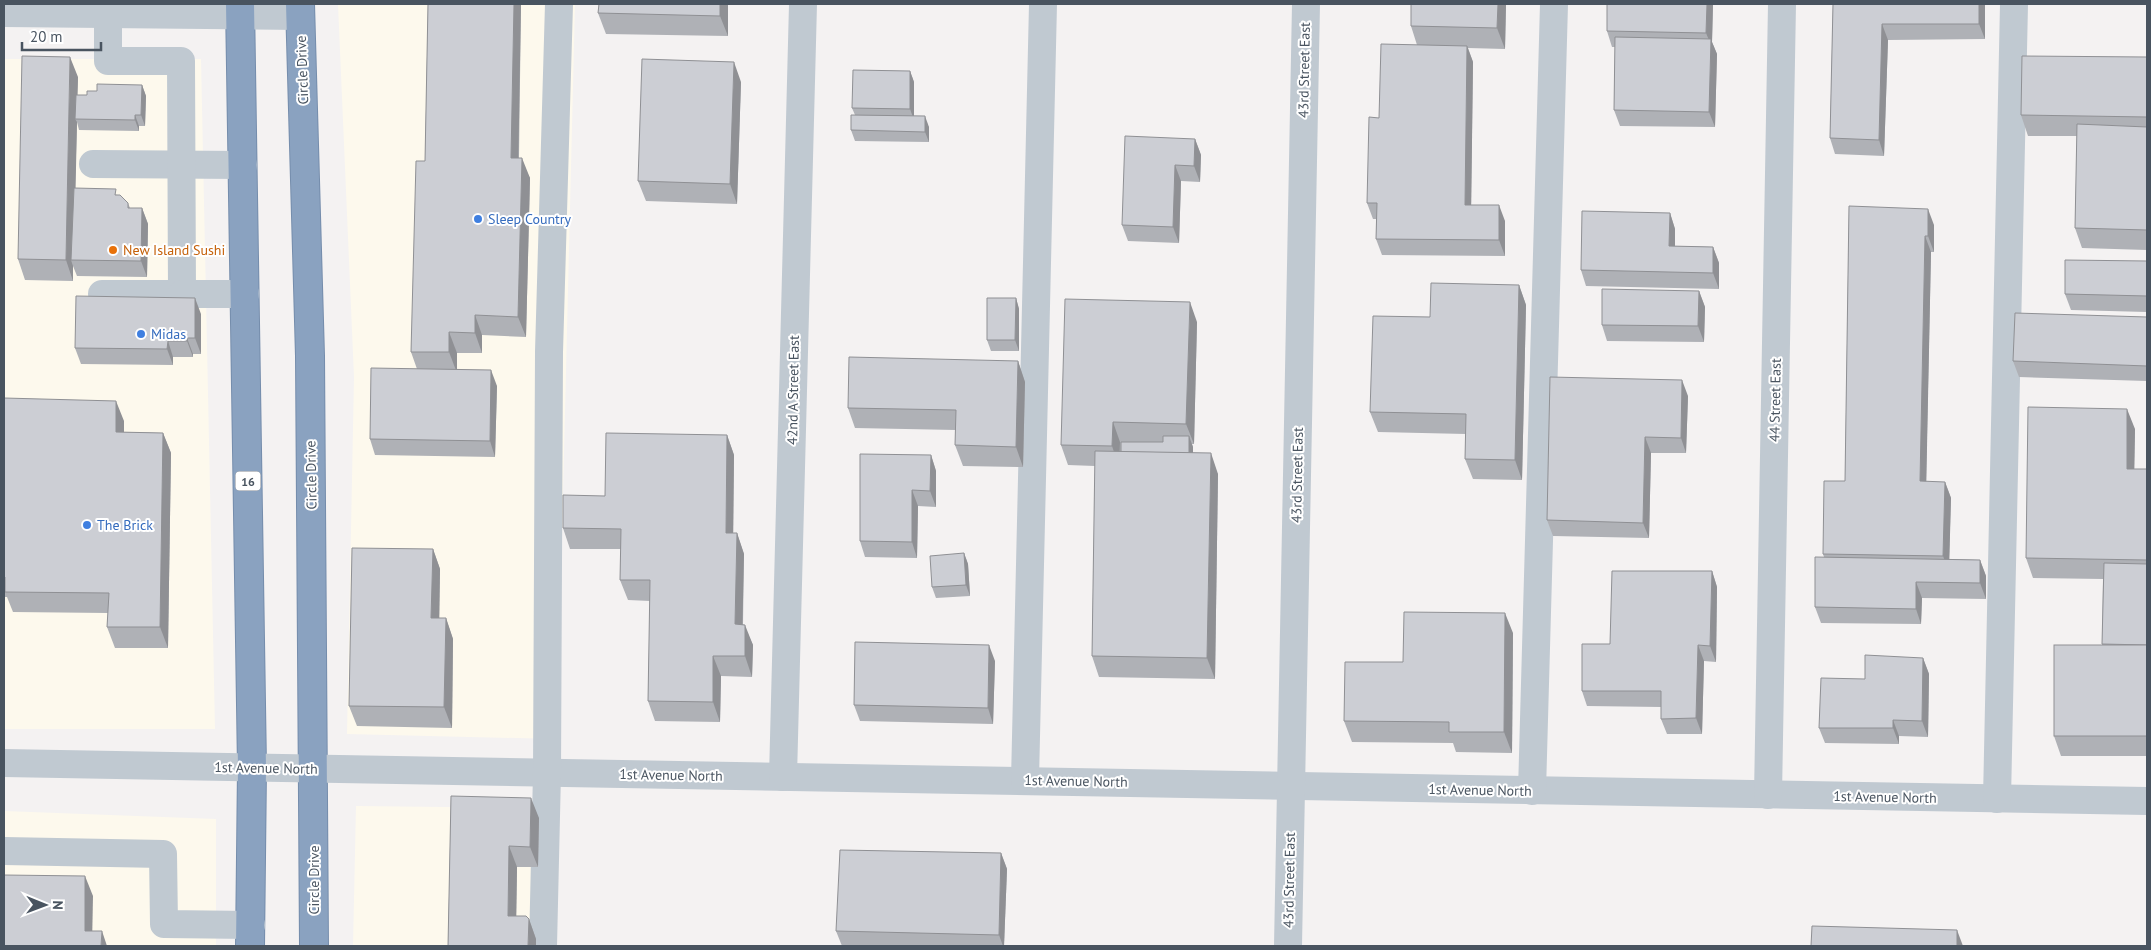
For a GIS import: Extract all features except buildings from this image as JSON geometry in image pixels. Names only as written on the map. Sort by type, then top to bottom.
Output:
[{"type":"highway","name":"16","points":[[240,10],[252,768],[251,936]]},
{"type":"highway","name":"Circle Drive","points":[[300,10],[310,356],[314,946]]},
{"type":"street","points":[[543,946],[547,773],[549,352],[559,4]]},
{"type":"street","name":"42nd A Street East","points":[[783,777],[803,4]]},
{"type":"street","points":[[1025,780],[1043,4]]},
{"type":"street","name":"43rd Street East","points":[[1288,946],[1306,4]]},
{"type":"street","points":[[1532,791],[1554,4]]},
{"type":"street","name":"44 Street East","points":[[1768,796],[1782,4]]},
{"type":"street","points":[[1997,799],[2014,4]]},
{"type":"street","points":[[4,13],[108,14],[300,10]]},
{"type":"street","points":[[108,14],[108,61],[181,61],[182,294]]},
{"type":"street","points":[[93,164],[242,165]]},
{"type":"street","points":[[102,294],[245,294]]},
{"type":"street","name":"1st Avenue North","points":[[4,763],[1025,780],[1768,796],[2147,801]]},
{"type":"street","points":[[4,851],[163,854],[164,924],[251,936]]},
{"type":"shaded area","points":[[338,4],[575,4],[557,739],[347,734],[354,377]]},
{"type":"shaded area","points":[[4,59],[201,59],[215,729],[4,729]]},
{"type":"shaded area","points":[[356,806],[533,808],[530,946],[353,946]]},
{"type":"shaded area","points":[[4,811],[216,819],[216,946],[4,946]]},
{"type":"place","name":"Sleep Country","points":[[478,219]]},
{"type":"place","name":"New Island Sushi","points":[[113,250]]},
{"type":"place","name":"Midas","points":[[141,334]]},
{"type":"place","name":"The Brick","points":[[87,525]]}]
